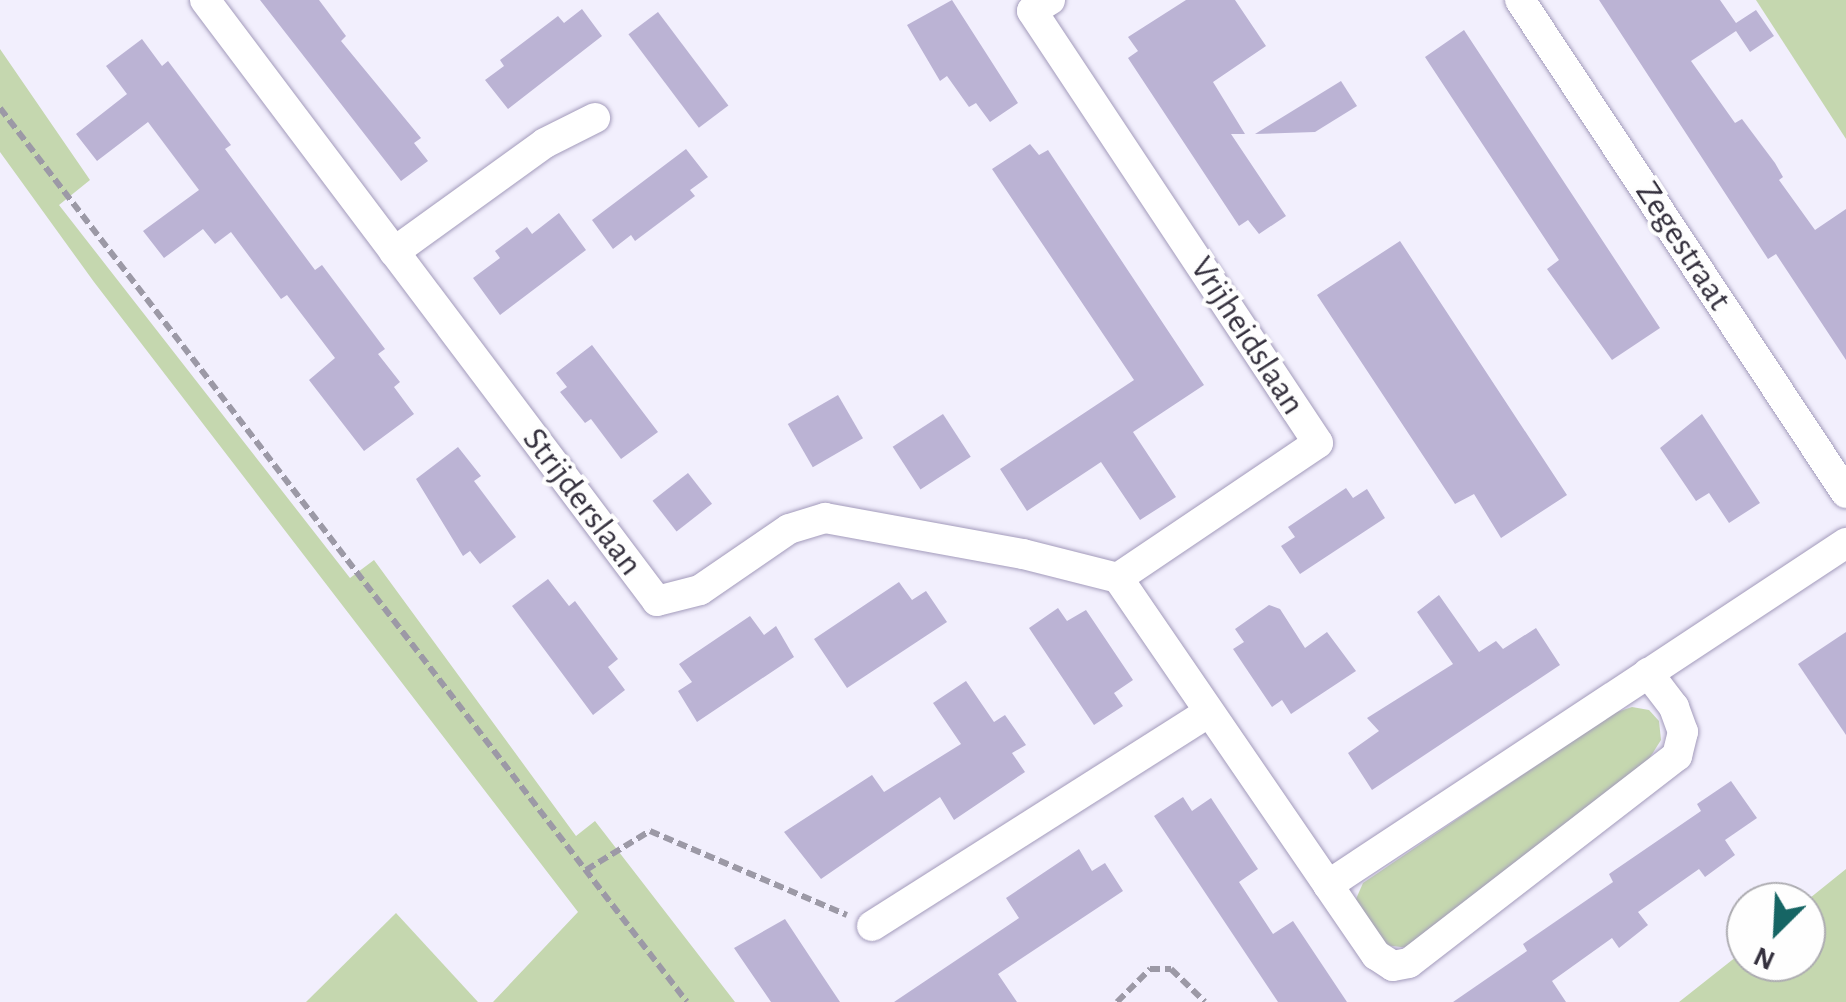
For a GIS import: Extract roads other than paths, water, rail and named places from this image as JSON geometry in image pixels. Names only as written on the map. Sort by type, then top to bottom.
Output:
[{"type":"street","name":"Strijderslaan","points":[[205,0],[657,602],[700,590],[789,529],[825,518],[990,547],[1118,578]]},
{"type":"street","name":"Zegestraat","points":[[1520,0],[1846,493]]},
{"type":"street","name":"Vrijheidslaan","points":[[1035,4],[1318,444],[1118,578]]},
{"type":"street","points":[[394,252],[545,143],[595,118]]},
{"type":"street","points":[[1328,885],[1846,544]]},
{"type":"street","points":[[1118,578],[1206,713],[1376,955],[1393,966],[1409,963],[1677,756],[1684,732],[1674,707],[1648,673]]},
{"type":"street","points":[[872,926],[1206,713]]}]
